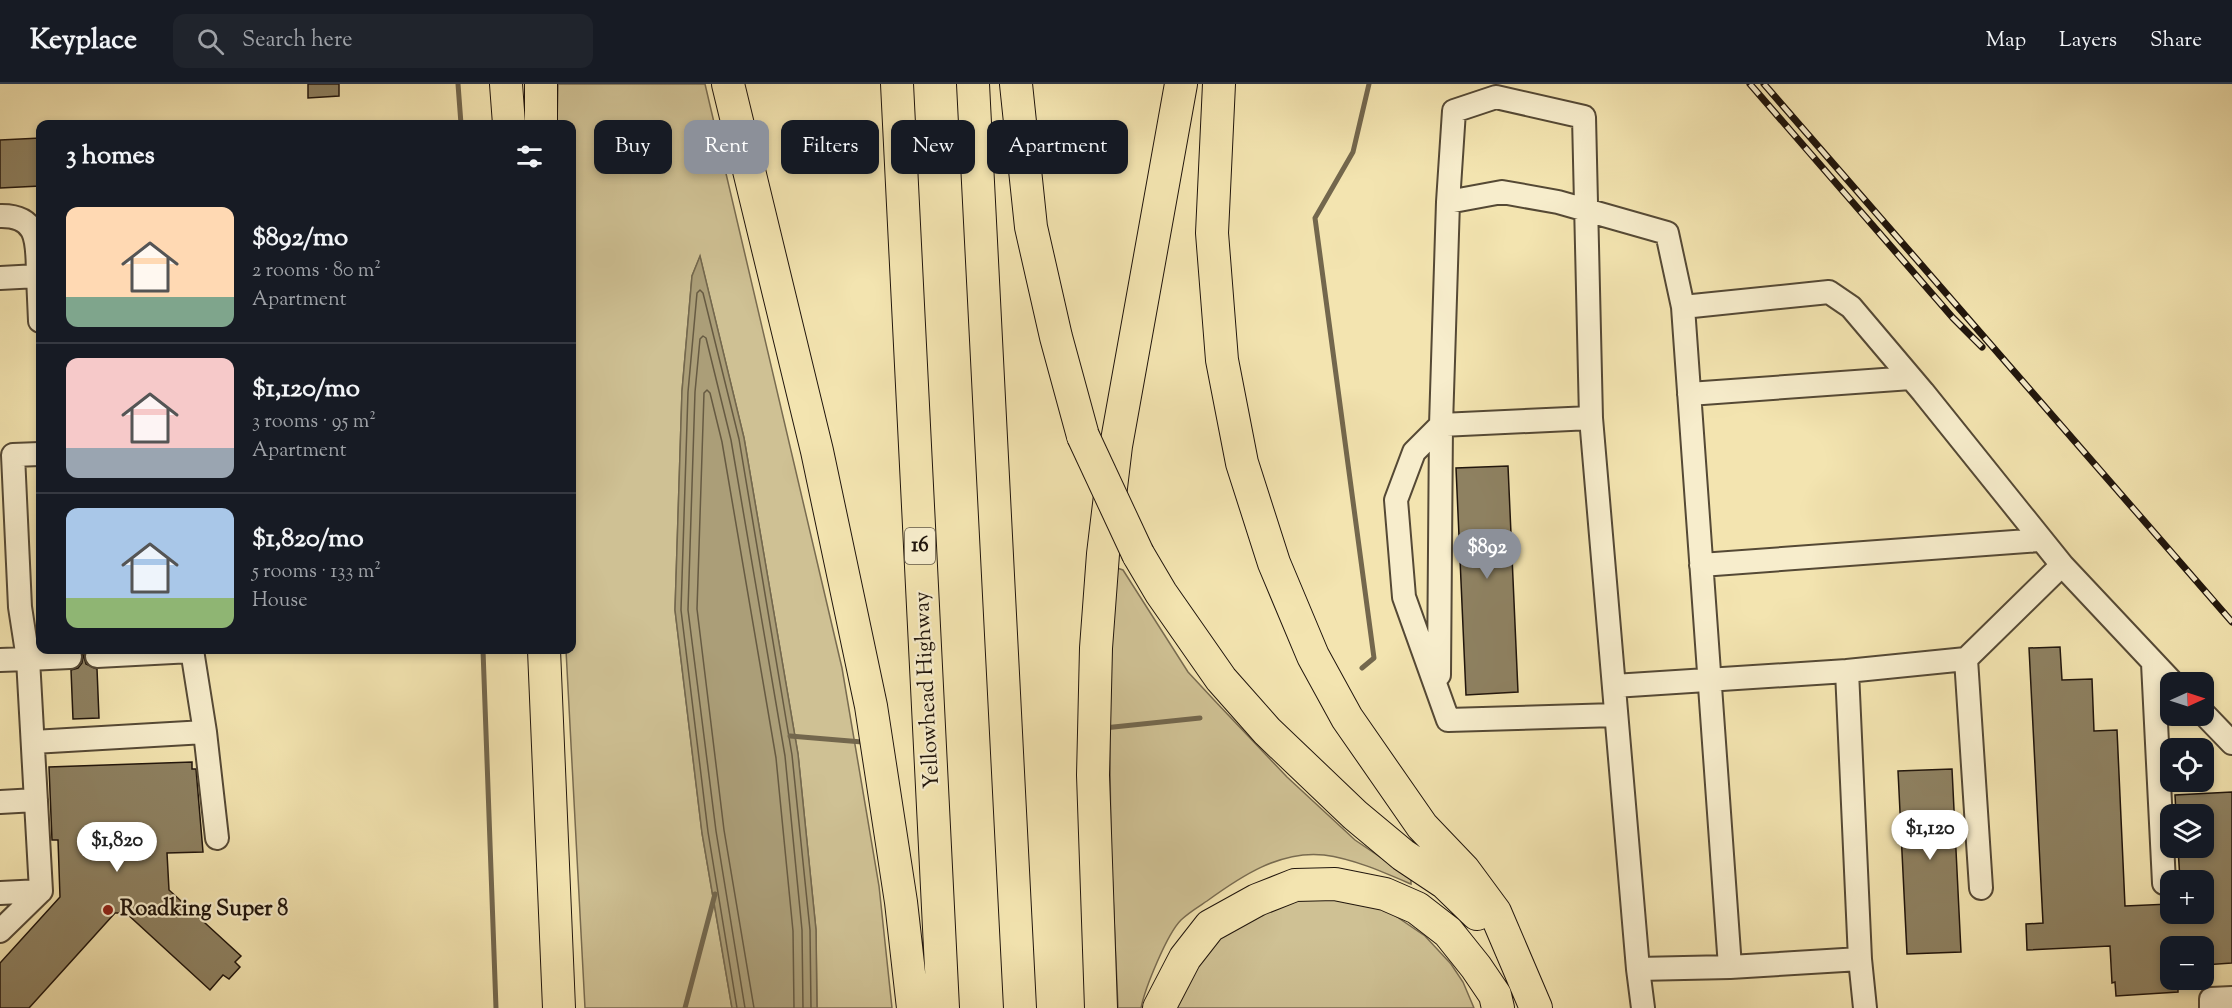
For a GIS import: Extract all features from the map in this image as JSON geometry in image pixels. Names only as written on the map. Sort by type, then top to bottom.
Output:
[{"type":"highway","points":[[506,84],[509,120]]},
{"type":"highway","points":[[541,84],[541,120]]},
{"type":"highway","points":[[728,84],[817,451],[871,706],[901,902],[913,1008]]},
{"type":"highway","name":"Yellowhead Highway","points":[[897,84],[944,1008]]},
{"type":"highway","points":[[974,84],[1020,1008]]},
{"type":"highway","points":[[1016,84],[1031,227],[1056,337],[1083,436],[1138,554],[1161,593],[1221,679],[1267,731],[1354,814],[1403,855],[1445,883],[1485,921],[1520,969]]},
{"type":"highway","points":[[1101,1008],[1093,775],[1096,648],[1102,565],[1116,446],[1181,84]]},
{"type":"highway","points":[[1220,84],[1212,233],[1222,360],[1242,463],[1274,563],[1313,656],[1347,718],[1422,826],[1464,870],[1495,912],[1536,1008]]},
{"type":"highway","points":[[544,654],[560,1008]]},
{"type":"highway","points":[[1159,1008],[1185,958],[1210,926],[1257,900],[1295,885],[1335,884],[1384,894],[1417,908],[1448,932],[1476,967],[1494,995],[1498,1008]]},
{"type":"lane","points":[[1439,690],[1441,425],[1448,202],[1455,111],[1496,97],[1584,117],[1591,418],[1643,1008]]},
{"type":"lane","points":[[1448,202],[1502,192],[1558,202],[1586,212],[1667,233],[1683,307],[1730,967]]},
{"type":"lane","points":[[0,216],[20,218],[28,223],[33,231],[36,245]]},
{"type":"lane","points":[[0,278],[36,276]]},
{"type":"lane","points":[[1683,307],[1829,292],[1851,307],[1911,378],[2040,540],[2162,672]]},
{"type":"lane","points":[[1689,394],[1911,378]]},
{"type":"lane","points":[[1591,418],[1441,425],[1414,452],[1396,500],[1404,597],[1449,720],[1616,715]]},
{"type":"lane","points":[[0,931],[41,891],[28,659],[8,518],[6,455],[36,454]]},
{"type":"lane","points":[[1701,565],[2040,540]]},
{"type":"lane","points":[[1614,686],[1847,672],[1966,659],[2062,565]]},
{"type":"lane","points":[[97,656],[129,654]]},
{"type":"lane","points":[[193,654],[205,732],[217,838]]},
{"type":"lane","points":[[0,660],[70,657]]},
{"type":"lane","points":[[1966,659],[1982,888]]},
{"type":"lane","points":[[2153,663],[2163,870]]},
{"type":"lane","points":[[1847,672],[1860,959],[1865,1008]]},
{"type":"lane","points":[[2214,724],[2232,743]]},
{"type":"lane","points":[[33,742],[205,732]]},
{"type":"lane","points":[[0,802],[36,800]]},
{"type":"lane","points":[[0,893],[41,891]]},
{"type":"lane","points":[[1638,969],[1730,967],[1860,959]]},
{"type":"lane","points":[[2211,1008],[2211,999],[2232,998]]},
{"type":"shaded area","points":[[558,84],[705,84],[713,120],[684,120],[684,174],[726,174],[842,668],[879,886],[892,1008],[817,1008],[816,930],[798,754],[744,438],[700,257],[692,276],[682,391],[675,610],[702,833],[732,1008],[585,1008],[566,654],[576,654],[576,120],[557,120]]},
{"type":"shaded area","points":[[1114,567],[1123,570],[1188,672],[1287,777],[1355,840],[1411,878],[1411,884],[1357,863],[1324,855],[1292,857],[1261,867],[1193,910],[1175,927],[1157,962],[1141,1008],[1118,1008],[1111,850],[1109,674]]},
{"type":"shaded area","points":[[1292,895],[1375,902],[1425,936],[1451,964],[1463,982],[1474,1008],[1170,1008],[1213,938]]},
{"type":"water","points":[[700,256],[744,438],[798,754],[816,930],[817,1008],[732,1008],[702,833],[675,610],[682,391],[692,276]]},
{"type":"building","points":[[308,84],[339,84],[339,96],[308,98]]},
{"type":"building","points":[[36,138],[36,186],[0,188],[0,140]]},
{"type":"building","points":[[1508,466],[1518,692],[1466,695],[1456,468]]},
{"type":"building","points":[[2060,647],[2062,680],[2092,679],[2094,731],[2117,730],[2125,906],[2160,904],[2160,924],[2214,924],[2214,870],[2179,870],[2179,858],[2214,858],[2214,804],[2175,804],[2175,795],[2232,792],[2232,963],[2214,964],[2214,936],[2160,936],[2160,990],[2178,990],[2178,992],[2116,996],[2115,982],[2112,983],[2110,946],[2027,950],[2026,924],[2043,923],[2029,648]]},
{"type":"building","points":[[84,654],[86,664],[97,669],[99,718],[73,719],[71,670],[78,668]]},
{"type":"building","points":[[192,762],[192,769],[196,769],[203,852],[167,853],[169,890],[241,956],[235,962],[240,967],[229,979],[223,975],[210,990],[126,913],[115,913],[29,1008],[0,1008],[0,963],[60,897],[58,840],[52,840],[49,767]]},
{"type":"building","points":[[1952,769],[1961,952],[1907,954],[1898,771]]},
{"type":"waterway","points":[[458,84],[461,120]]},
{"type":"waterway","points":[[1362,668],[1374,658],[1315,218],[1353,152],[1369,84]]},
{"type":"waterway","points":[[483,654],[496,1008]]},
{"type":"waterway","points":[[1104,728],[1200,718]]},
{"type":"waterway","points":[[790,736],[862,742]]},
{"type":"waterway","points":[[685,1008],[715,894]]},
{"type":"railway","points":[[1750,84],[1953,318],[1982,347]]},
{"type":"railway","points":[[1764,84],[2232,622]]},
{"type":"place","name":"Roadking Super 8","points":[[108,910]]}]
